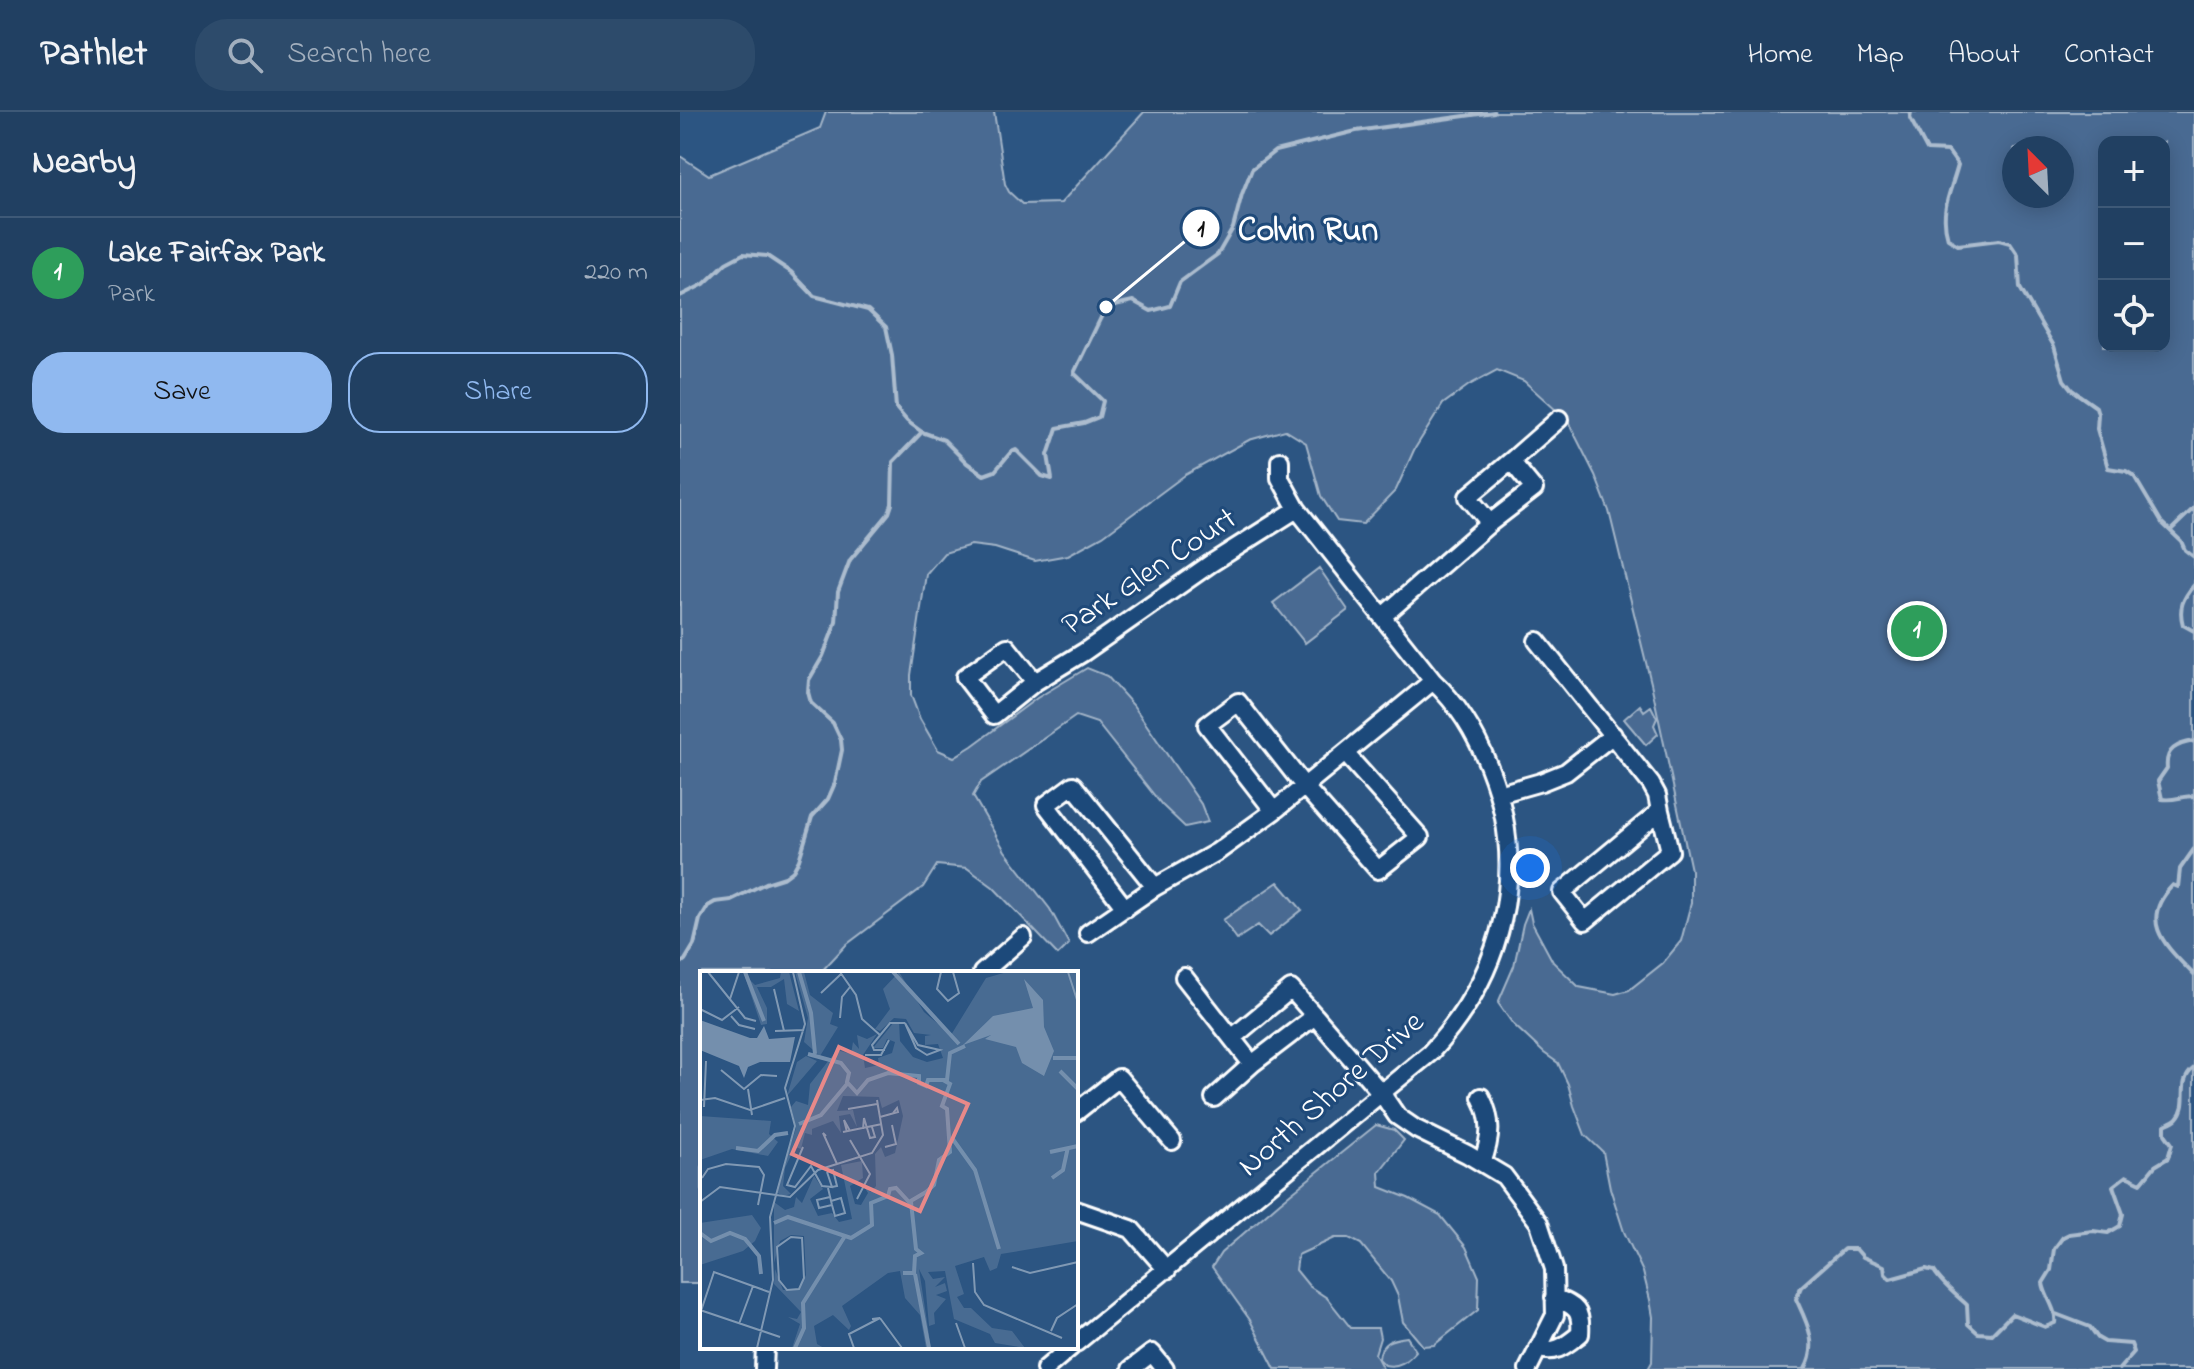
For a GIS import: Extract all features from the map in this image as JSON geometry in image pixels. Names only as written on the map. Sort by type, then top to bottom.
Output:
[{"type":"street","points":[[1490,523],[1468,497],[1559,419]]},
{"type":"street","name":"North Shore Drive","points":[[1078,1341],[1430,1053],[1448,1033],[1480,986],[1492,958],[1504,914],[1509,870],[1508,841],[1499,794],[1484,754],[1450,697],[1433,681],[1297,509],[1280,478],[1280,461]]},
{"type":"street","points":[[1383,616],[1534,489],[1511,461]]},
{"type":"street","name":"Park Glen Court","points":[[1035,682],[1297,509]]},
{"type":"street","points":[[1537,641],[1651,784],[1657,795],[1670,851],[1585,921],[1562,892],[1660,811]]},
{"type":"street","points":[[1088,933],[1155,887],[1217,852],[1274,811],[1433,681]]},
{"type":"street","points":[[1274,811],[1207,725],[1238,702],[1304,786],[1378,870],[1420,837],[1345,753]]},
{"type":"street","points":[[1499,794],[1566,772],[1613,735]]},
{"type":"street","points":[[1125,908],[1046,805],[1073,785],[1155,887]]},
{"type":"street","points":[[984,971],[1023,937]]},
{"type":"street","points":[[1184,977],[1252,1064]]},
{"type":"street","points":[[1232,1038],[1291,989],[1382,1094],[1397,1116],[1504,1176],[1539,1223],[1554,1269],[1555,1315],[1528,1369]]},
{"type":"street","points":[[1214,1098],[1252,1064],[1315,1016]]},
{"type":"street","points":[[1078,1110],[1119,1078],[1172,1141]]},
{"type":"street","points":[[1481,1097],[1488,1111],[1491,1129],[1482,1163]]},
{"type":"street","points":[[1078,1211],[1131,1229],[1167,1270]]},
{"type":"street","points":[[1538,1348],[1547,1351],[1562,1348],[1580,1334],[1582,1318],[1574,1306],[1554,1297]]},
{"type":"street","points":[[764,1369],[765,1349]]},
{"type":"street","points":[[1045,1369],[1069,1349]]},
{"type":"street","points":[[1131,1369],[1152,1353],[1165,1369]]},
{"type":"shaded area","points":[[826,112],[994,112],[1005,184],[1009,192],[1022,204],[1061,203],[1144,112],[2194,112],[2194,1369],[1648,1369],[1652,1362],[1653,1317],[1650,1300],[1643,1272],[1624,1232],[1610,1188],[1603,1152],[1585,1135],[1558,1063],[1513,1024],[1498,1003],[1514,966],[1529,909],[1532,923],[1553,962],[1579,987],[1615,994],[1629,990],[1663,963],[1681,941],[1691,903],[1691,870],[1651,683],[1609,511],[1568,421],[1524,381],[1497,370],[1443,404],[1414,450],[1396,490],[1363,524],[1337,521],[1321,496],[1306,443],[1285,430],[1249,440],[1185,475],[1103,536],[1068,555],[1035,561],[995,548],[971,545],[944,553],[926,574],[911,675],[911,695],[920,719],[938,750],[954,757],[1037,698],[1087,668],[1107,676],[1133,705],[1201,804],[1208,822],[1185,827],[1162,805],[1097,723],[1076,716],[981,782],[973,796],[1005,851],[1050,909],[1069,944],[1058,955],[993,887],[967,868],[937,865],[923,887],[846,945],[822,971],[700,971],[700,1283],[680,1283],[680,156],[709,175],[820,128]]},
{"type":"shaded area","points":[[1319,568],[1348,610],[1305,643],[1273,603]]},
{"type":"shaded area","points":[[1640,705],[1644,711],[1651,706],[1657,718],[1654,725],[1658,734],[1646,745],[1624,719]]},
{"type":"shaded area","points":[[1278,882],[1302,910],[1269,936],[1258,925],[1237,939],[1223,920]]},
{"type":"shaded area","points":[[1376,1125],[1394,1130],[1404,1140],[1379,1172],[1380,1187],[1440,1215],[1466,1247],[1479,1277],[1478,1310],[1434,1345],[1423,1346],[1403,1322],[1398,1296],[1391,1281],[1361,1244],[1349,1238],[1335,1238],[1298,1255],[1296,1270],[1309,1286],[1327,1298],[1351,1328],[1378,1328],[1380,1338],[1375,1354],[1383,1369],[1275,1369],[1250,1320],[1212,1267],[1221,1253]]},
{"type":"shaded area","points":[[1407,1337],[1416,1351],[1406,1361],[1390,1366],[1379,1359],[1384,1345]]},
{"type":"waterway","points":[[680,296],[704,284],[726,263],[743,254],[767,256],[791,272],[814,296],[868,310],[886,327],[892,355],[896,408],[907,421],[922,432],[944,440],[984,475],[995,471],[1016,450],[1042,476],[1052,479],[1048,455],[1057,428],[1099,417],[1103,401],[1074,373],[1106,307],[1133,301],[1151,311],[1170,306],[1180,282],[1218,254],[1233,228],[1252,169],[1275,151],[1356,131],[1494,112]]},
{"type":"waterway","points":[[1613,112],[1623,112]]},
{"type":"waterway","points":[[1911,112],[1910,118],[1927,150],[1948,151],[1958,165],[1945,210],[1948,239],[1958,245],[1999,240],[2010,243],[2018,255],[2020,288],[2054,346],[2064,380],[2072,390],[2096,407],[2097,429],[2108,468],[2126,471],[2134,476],[2162,523],[2194,557]]},
{"type":"waterway","points":[[680,964],[694,945],[700,919],[708,906],[731,900],[793,871],[812,817],[828,799],[835,783],[841,740],[833,723],[811,703],[809,680],[823,656],[836,622],[838,592],[850,560],[889,513],[893,462],[922,432]]},
{"type":"waterway","points":[[2171,530],[2194,508]]},
{"type":"waterway","points":[[2194,585],[2181,608],[2183,625],[2194,631]]},
{"type":"waterway","points":[[2194,741],[2177,746],[2170,752],[2167,768],[2158,781],[2162,799],[2194,796]]},
{"type":"waterway","points":[[2194,849],[2180,869],[2178,887],[2173,885],[2162,898],[2156,922],[2166,944],[2194,975]]},
{"type":"waterway","points":[[1805,1369],[1811,1342],[1796,1299],[1801,1287],[1844,1249],[1856,1249],[1863,1257],[1884,1266],[1885,1274],[1890,1279],[1926,1269],[1934,1271],[1967,1305],[1968,1324],[1978,1333],[1992,1334],[2012,1314],[2045,1327],[2055,1323],[2043,1283],[2051,1270],[2054,1249],[2069,1234],[2108,1233],[2120,1226],[2123,1214],[2113,1186],[2126,1176],[2141,1183],[2155,1166],[2168,1158],[2172,1144],[2165,1134],[2165,1125],[2181,1112],[2185,1080],[2194,1068]]},
{"type":"waterway","points":[[2056,1314],[2090,1327],[2105,1342],[2131,1344],[2134,1352],[2119,1369]]},
{"type":"place","name":"Colvin Run","points":[[1106,307]]},
{"type":"place","name":"Lake Fairfax Park","points":[[1917,631]]}]
